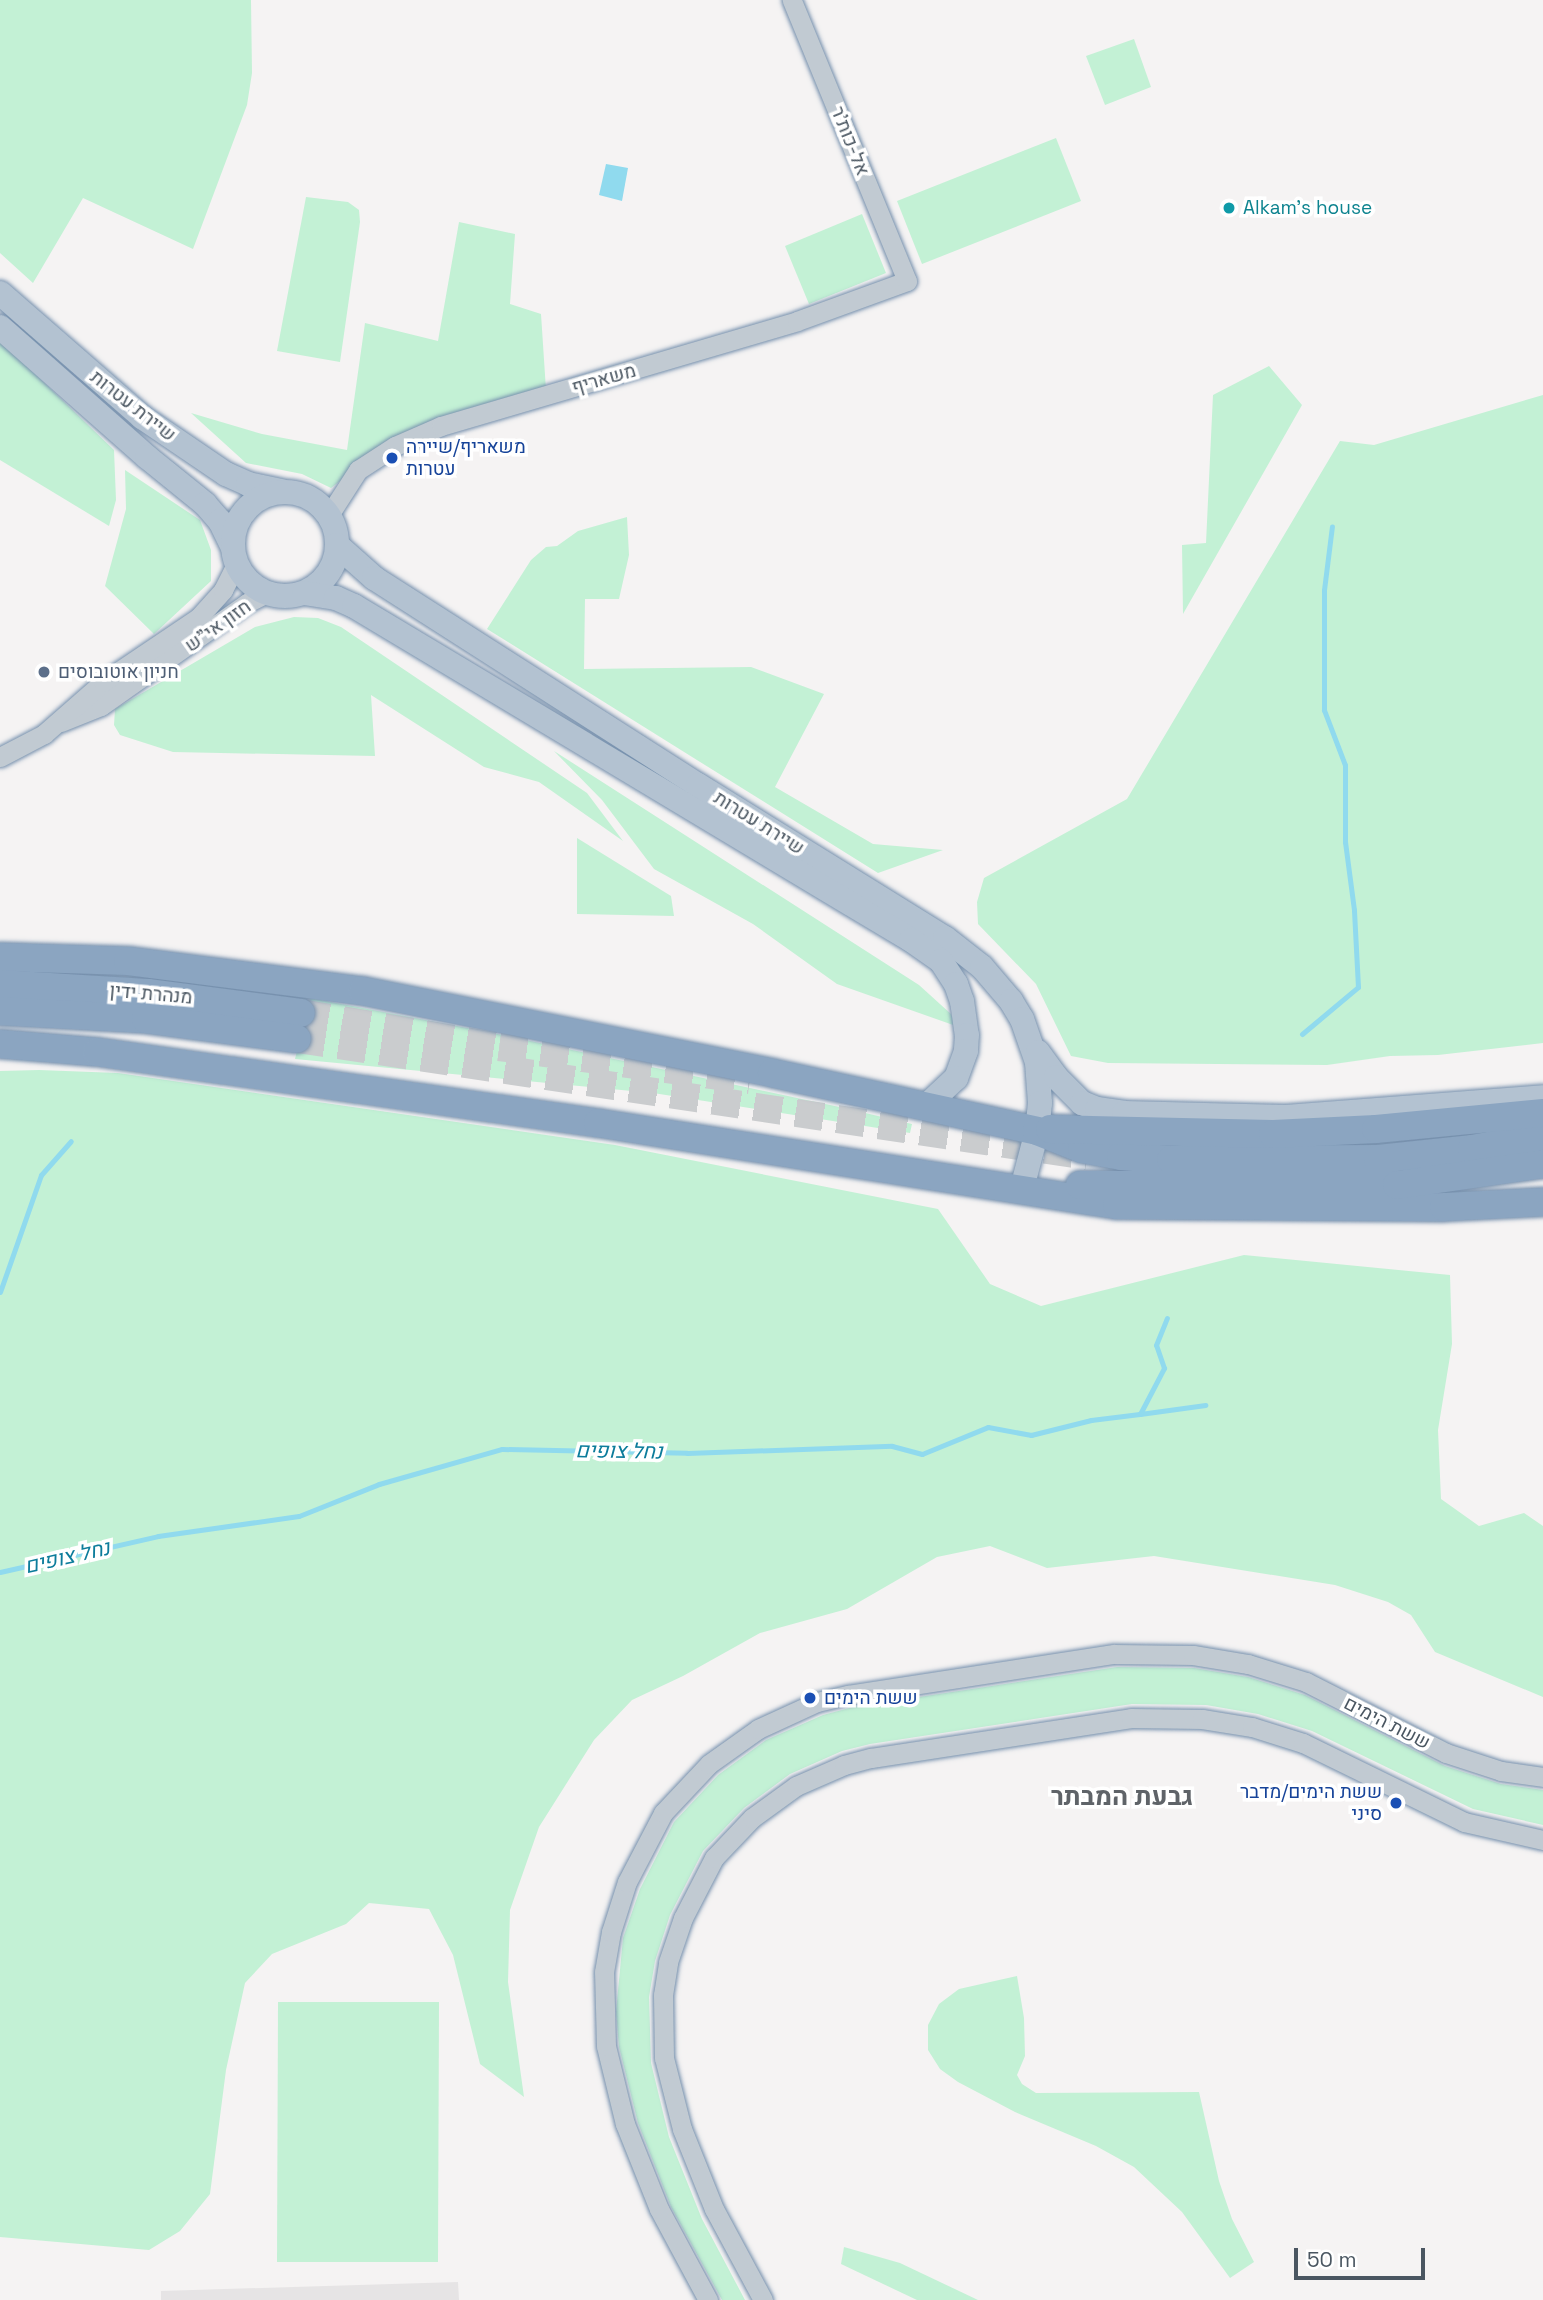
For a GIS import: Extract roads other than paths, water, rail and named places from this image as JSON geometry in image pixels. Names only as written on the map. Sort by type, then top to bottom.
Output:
[{"type":"highway","points":[[0,957],[128,961],[314,983],[772,1073],[1037,1130],[1082,1149],[1121,1156],[1184,1160],[1378,1159],[1472,1149],[1543,1136]]},
{"type":"highway","name":"מנהרת ידין","points":[[0,984],[148,993],[299,1026],[0,1011]]},
{"type":"highway","points":[[0,1044],[97,1052],[611,1125],[1022,1188],[1048,1196],[1157,1207],[1444,1207],[1543,1202]]},
{"type":"highway","points":[[0,1057],[97,1052]]},
{"type":"highway","points":[[1037,1130],[1059,1128],[1131,1133],[1273,1134],[1376,1129],[1543,1113]]},
{"type":"highway","points":[[1022,1188],[1050,1184],[1397,1185],[1543,1164]]},
{"type":"main road","name":"שיירת עטרות","points":[[0,293],[142,417],[226,474],[248,484],[282,491]]},
{"type":"main road","name":"שיירת עטרות","points":[[0,327],[147,457],[205,504],[220,522],[234,555]]},
{"type":"main road","points":[[282,491],[309,497],[329,515],[336,529],[337,545],[328,574],[304,593],[286,596],[267,593],[249,582],[234,555],[233,530],[246,508],[266,494],[282,491]]},
{"type":"main road","name":"שיירת עטרות","points":[[337,545],[374,578],[698,786],[945,938],[997,983],[1028,1033],[1040,1086],[1037,1130],[1022,1188]]},
{"type":"main road","name":"שיירת עטרות","points":[[304,593],[336,598],[354,606],[887,926],[940,961],[956,984],[962,1001],[966,1043],[956,1078],[925,1107]]},
{"type":"main road","points":[[1028,1033],[1048,1068],[1071,1094],[1097,1110],[1286,1117],[1543,1097]]},
{"type":"street","name":"אל-כות'ר","points":[[792,0],[907,281]]},
{"type":"street","name":"משאריף","points":[[329,515],[358,470],[395,446],[441,426],[797,321],[907,281]]},
{"type":"street","name":"חזון אי\"ש","points":[[0,757],[23,747],[60,722],[103,682],[198,618],[223,590],[234,555]]},
{"type":"street","name":"חזון אי\"ש","points":[[60,722],[101,706],[247,603],[267,593]]},
{"type":"street","name":"ששת הימים","points":[[708,2300],[659,2208],[625,2124],[606,2046],[604,1972],[611,1932],[627,1882],[663,1813],[709,1764],[758,1728],[817,1702],[848,1695],[1114,1654],[1193,1655],[1248,1664],[1306,1682],[1446,1754],[1501,1771],[1543,1777]]},
{"type":"street","points":[[763,2300],[714,2209],[682,2129],[664,2058],[663,1996],[668,1962],[683,1918],[714,1858],[752,1818],[796,1786],[844,1765],[871,1758],[1131,1718],[1202,1719],[1252,1727],[1303,1743],[1464,1822],[1543,1840]]},
{"type":"water","points":[[606,164],[628,168],[622,201],[599,195]]},
{"type":"waterway","points":[[1302,1034],[1358,987],[1354,910],[1345,842],[1345,765],[1324,710],[1324,590],[1332,526]]},
{"type":"waterway","points":[[0,1292],[41,1175],[71,1141]]},
{"type":"waterway","name":"נחל צופים","points":[[0,1572],[158,1536],[299,1516],[379,1484],[502,1449],[687,1453],[892,1446],[922,1454],[988,1427],[1031,1435],[1091,1420],[1140,1414],[1164,1368],[1156,1345],[1167,1318]]},
{"type":"waterway","points":[[1140,1414],[1205,1405]]},
{"type":"tunnel","points":[[301,1013],[499,1047],[750,1080]]},
{"type":"tunnel","points":[[297,1039],[1087,1156]]},
{"type":"tunnel","points":[[1396,1140],[1498,1133]]},
{"type":"place","name":"Alkam's house","points":[[1229,208]]},
{"type":"place","name":"משאריף/שיירה עטרות","points":[[392,458]]},
{"type":"place","name":"חניון אוטובוסים","points":[[44,672]]},
{"type":"place","name":"ששת הימים","points":[[810,1698]]},
{"type":"place","name":"ששת הימים/מדבר סיני","points":[[1396,1803]]},
{"type":"district","name":"גבעת המבתר","points":[[1122,1797]]}]
